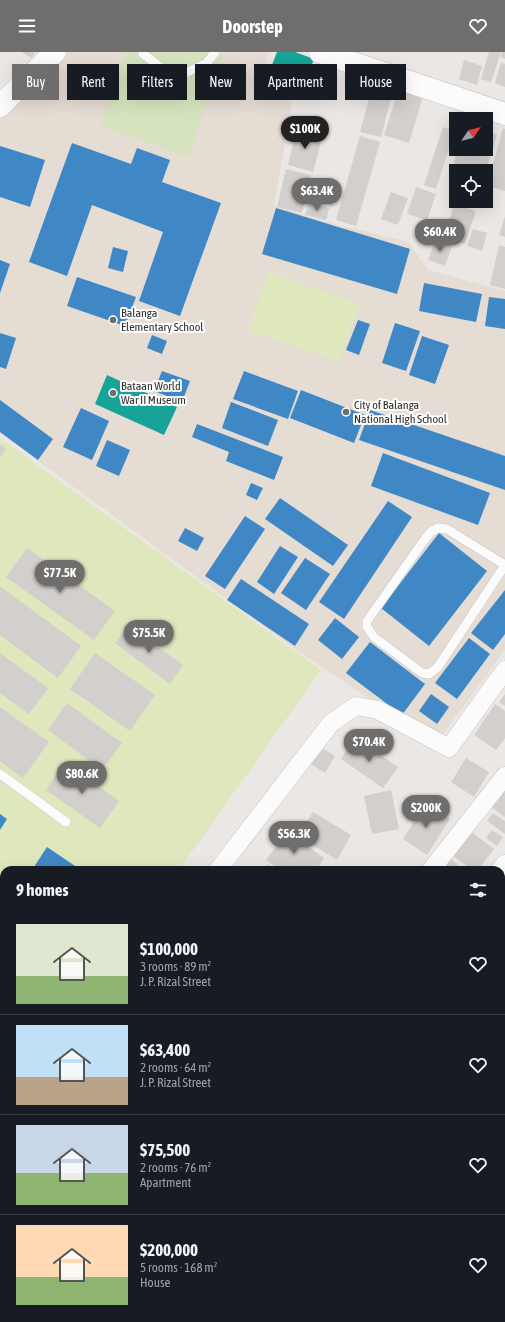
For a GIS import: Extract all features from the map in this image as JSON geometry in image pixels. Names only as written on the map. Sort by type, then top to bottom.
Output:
[{"type":"street","points":[[0,106],[55,52]]},
{"type":"street","points":[[320,52],[505,114]]},
{"type":"street","points":[[221,866],[332,722],[356,706],[378,710],[449,748],[505,670]]},
{"type":"street","points":[[435,866],[505,776]]},
{"type":"lane","points":[[143,52],[143,54],[175,78],[207,63],[215,52]]},
{"type":"lane","points":[[438,528],[447,529],[505,565],[438,667],[429,674],[422,673],[408,664],[374,637],[367,627],[366,621],[416,552],[432,532],[438,528]]},
{"type":"lane","points":[[0,774],[66,822]]},
{"type":"shaded area","points":[[67,52],[269,52],[266,64],[254,64],[254,100],[283,100],[292,102],[274,206],[331,223],[408,242],[428,270],[505,291],[505,650],[443,734],[400,719],[292,647],[0,433],[0,119],[19,100],[59,100],[59,64],[55,64]]},
{"type":"green space","points":[[126,52],[204,52],[222,58],[220,64],[195,64],[195,100],[208,100],[188,157],[101,126],[110,100],[119,100],[119,73]]},
{"type":"green space","points":[[269,272],[359,304],[339,362],[248,330]]},
{"type":"green space","points":[[0,438],[321,670],[182,866],[0,866]]},
{"type":"building: Schools","points":[[72,143],[131,164],[137,148],[170,160],[162,182],[221,203],[180,316],[139,301],[163,232],[92,205],[67,276],[29,262]]},
{"type":"building: Schools","points":[[0,146],[45,160],[30,207],[0,197]]},
{"type":"building: Schools","points":[[276,208],[410,249],[397,294],[262,254]]},
{"type":"building: Schools","points":[[113,247],[128,251],[123,272],[108,268]]},
{"type":"building: Schools","points":[[0,260],[10,264],[0,293]]},
{"type":"building: Schools","points":[[77,277],[136,297],[125,326],[67,306]]},
{"type":"building: Schools","points":[[424,283],[482,294],[476,322],[419,311]]},
{"type":"building: Schools","points":[[489,297],[505,299],[505,329],[485,326]]},
{"type":"building: Schools","points":[[358,320],[370,324],[359,355],[346,350]]},
{"type":"building: Schools","points":[[395,323],[420,331],[406,371],[382,363]]},
{"type":"building: Schools","points":[[0,333],[16,338],[6,369],[0,367]]},
{"type":"building: Schools","points":[[152,335],[167,341],[162,354],[147,348]]},
{"type":"building: Schools","points":[[422,336],[449,345],[435,384],[409,375]]},
{"type":"building: Schools","points":[[162,371],[190,381],[182,402],[154,391]]},
{"type":"building: Schools","points":[[244,371],[298,391],[288,419],[233,399]]},
{"type":"building: Schools","points":[[301,390],[365,415],[354,443],[290,418]]},
{"type":"building: Schools","points":[[0,400],[53,439],[38,460],[0,432]]},
{"type":"building: Schools","points":[[231,402],[278,420],[268,446],[222,428]]},
{"type":"building: Schools","points":[[81,408],[109,421],[92,460],[63,447]]},
{"type":"building: Schools","points":[[370,410],[505,456],[505,490],[359,440]]},
{"type":"building: Schools","points":[[197,424],[283,457],[274,480],[226,461],[229,452],[192,437]]},
{"type":"building: Schools","points":[[107,440],[130,450],[119,476],[96,466]]},
{"type":"building: Schools","points":[[383,453],[490,493],[478,525],[371,486]]},
{"type":"building: Schools","points":[[251,483],[263,488],[257,500],[246,495]]},
{"type":"building: Schools","points":[[280,498],[348,545],[333,566],[265,519]]},
{"type":"building: Schools","points":[[388,501],[412,517],[344,619],[319,602]]},
{"type":"building: Schools","points":[[245,516],[265,529],[225,589],[205,576]]},
{"type":"building: Schools","points":[[185,528],[204,538],[197,551],[178,541]]},
{"type":"building: Schools","points":[[439,533],[487,571],[429,646],[381,608]]},
{"type":"building: Schools","points":[[280,546],[298,557],[274,594],[257,582]]},
{"type":"building: Schools","points":[[305,558],[330,574],[306,610],[281,593]]},
{"type":"building: Schools","points":[[241,579],[309,624],[295,646],[227,600]]},
{"type":"building: Schools","points":[[505,590],[505,634],[493,650],[471,633]]},
{"type":"building: Schools","points":[[335,618],[359,637],[342,659],[318,640]]},
{"type":"building: Schools","points":[[469,638],[490,654],[457,699],[435,683]]},
{"type":"building: Schools","points":[[370,642],[425,684],[402,715],[346,673]]},
{"type":"building: Schools","points":[[431,694],[449,707],[437,724],[419,711]]},
{"type":"building: Schools","points":[[0,814],[7,819],[0,830]]},
{"type":"building: Schools","points":[[47,847],[75,866],[35,866]]},
{"type":"building: Public","points":[[277,52],[295,52],[314,59],[312,64],[272,64]]},
{"type":"building: Public","points":[[107,375],[177,407],[164,435],[95,404]]},
{"type":"building: Other","points":[[21,52],[35,52],[32,58]]},
{"type":"building: Other","points":[[489,52],[501,52],[491,82],[481,79]]},
{"type":"building: Other","points":[[502,52],[505,52],[505,59],[500,57]]},
{"type":"building: Other","points":[[464,60],[482,66],[477,85],[459,79]]},
{"type":"building: Other","points":[[501,62],[505,64],[505,87],[495,83]]},
{"type":"building: Other","points":[[406,90],[423,96],[409,143],[384,135],[395,100],[406,100]]},
{"type":"building: Other","points":[[369,100],[390,100],[381,137],[360,132]]},
{"type":"building: Other","points":[[297,127],[323,135],[313,172],[288,165]]},
{"type":"building: Other","points":[[443,127],[449,129],[449,149],[436,189],[424,185]]},
{"type":"building: Other","points":[[503,128],[505,129],[505,191],[493,188],[493,164]]},
{"type":"building: Other","points":[[493,134],[497,135],[493,148]]},
{"type":"building: Other","points":[[360,136],[380,142],[356,226],[336,220]]},
{"type":"building: Other","points":[[456,156],[491,156],[488,164],[453,164]]},
{"type":"building: Other","points":[[286,169],[311,175],[302,213],[277,207]]},
{"type":"building: Other","points":[[416,187],[436,194],[427,220],[407,214]]},
{"type":"building: Other","points":[[391,192],[408,198],[398,225],[381,219]]},
{"type":"building: Other","points":[[309,203],[329,208],[326,220],[305,215]]},
{"type":"building: Other","points":[[453,208],[467,208],[476,211],[465,244],[444,237]]},
{"type":"building: Other","points":[[505,216],[505,237],[499,235]]},
{"type":"building: Other","points":[[473,229],[487,233],[482,251],[467,246]]},
{"type":"building: Other","points":[[435,240],[452,246],[445,266],[428,260]]},
{"type":"building: Other","points":[[499,245],[505,247],[505,289],[490,285]]},
{"type":"building: Other","points":[[0,444],[6,449],[0,458]]},
{"type":"building: Other","points":[[27,548],[115,611],[94,640],[6,577]]},
{"type":"building: Other","points":[[0,587],[81,646],[58,678],[0,635]]},
{"type":"building: Other","points":[[128,625],[183,665],[170,684],[115,643]]},
{"type":"building: Other","points":[[0,653],[48,688],[29,714],[0,693]]},
{"type":"building: Other","points":[[95,653],[155,695],[130,731],[70,689]]},
{"type":"building: Other","points":[[505,694],[505,706],[499,702]]},
{"type":"building: Other","points":[[67,703],[122,743],[102,770],[48,730]]},
{"type":"building: Other","points":[[495,704],[505,711],[505,738],[496,750],[474,735]]},
{"type":"building: Other","points":[[0,707],[49,742],[23,778],[0,761]]},
{"type":"building: Other","points":[[355,737],[398,767],[383,788],[341,759]]},
{"type":"building: Other","points":[[319,746],[335,756],[325,773],[309,763]]},
{"type":"building: Other","points":[[466,758],[489,772],[474,797],[451,782]]},
{"type":"building: Other","points":[[65,762],[119,801],[100,828],[46,790]]},
{"type":"building: Other","points":[[505,786],[505,817],[490,806]]},
{"type":"building: Other","points":[[391,790],[399,829],[372,834],[364,796]]},
{"type":"building: Other","points":[[426,803],[450,819],[427,855],[403,839]]},
{"type":"building: Other","points":[[313,812],[351,835],[337,860],[298,836]]},
{"type":"building: Other","points":[[493,813],[505,821],[505,834],[487,821]]},
{"type":"building: Other","points":[[492,830],[503,837],[497,846],[486,838]]},
{"type":"building: Other","points":[[287,831],[324,858],[319,866],[274,866],[266,860]]},
{"type":"building: Other","points":[[470,831],[494,849],[481,866],[467,866],[452,855]]},
{"type":"building: Other","points":[[451,859],[459,866],[445,866]]},
{"type":"place","name":"Balanga Elementary School","points":[[113,320]]},
{"type":"place","name":"Bataan World War II Museum","points":[[113,393]]},
{"type":"place","name":"City of Balanga National High School","points":[[346,412]]}]
